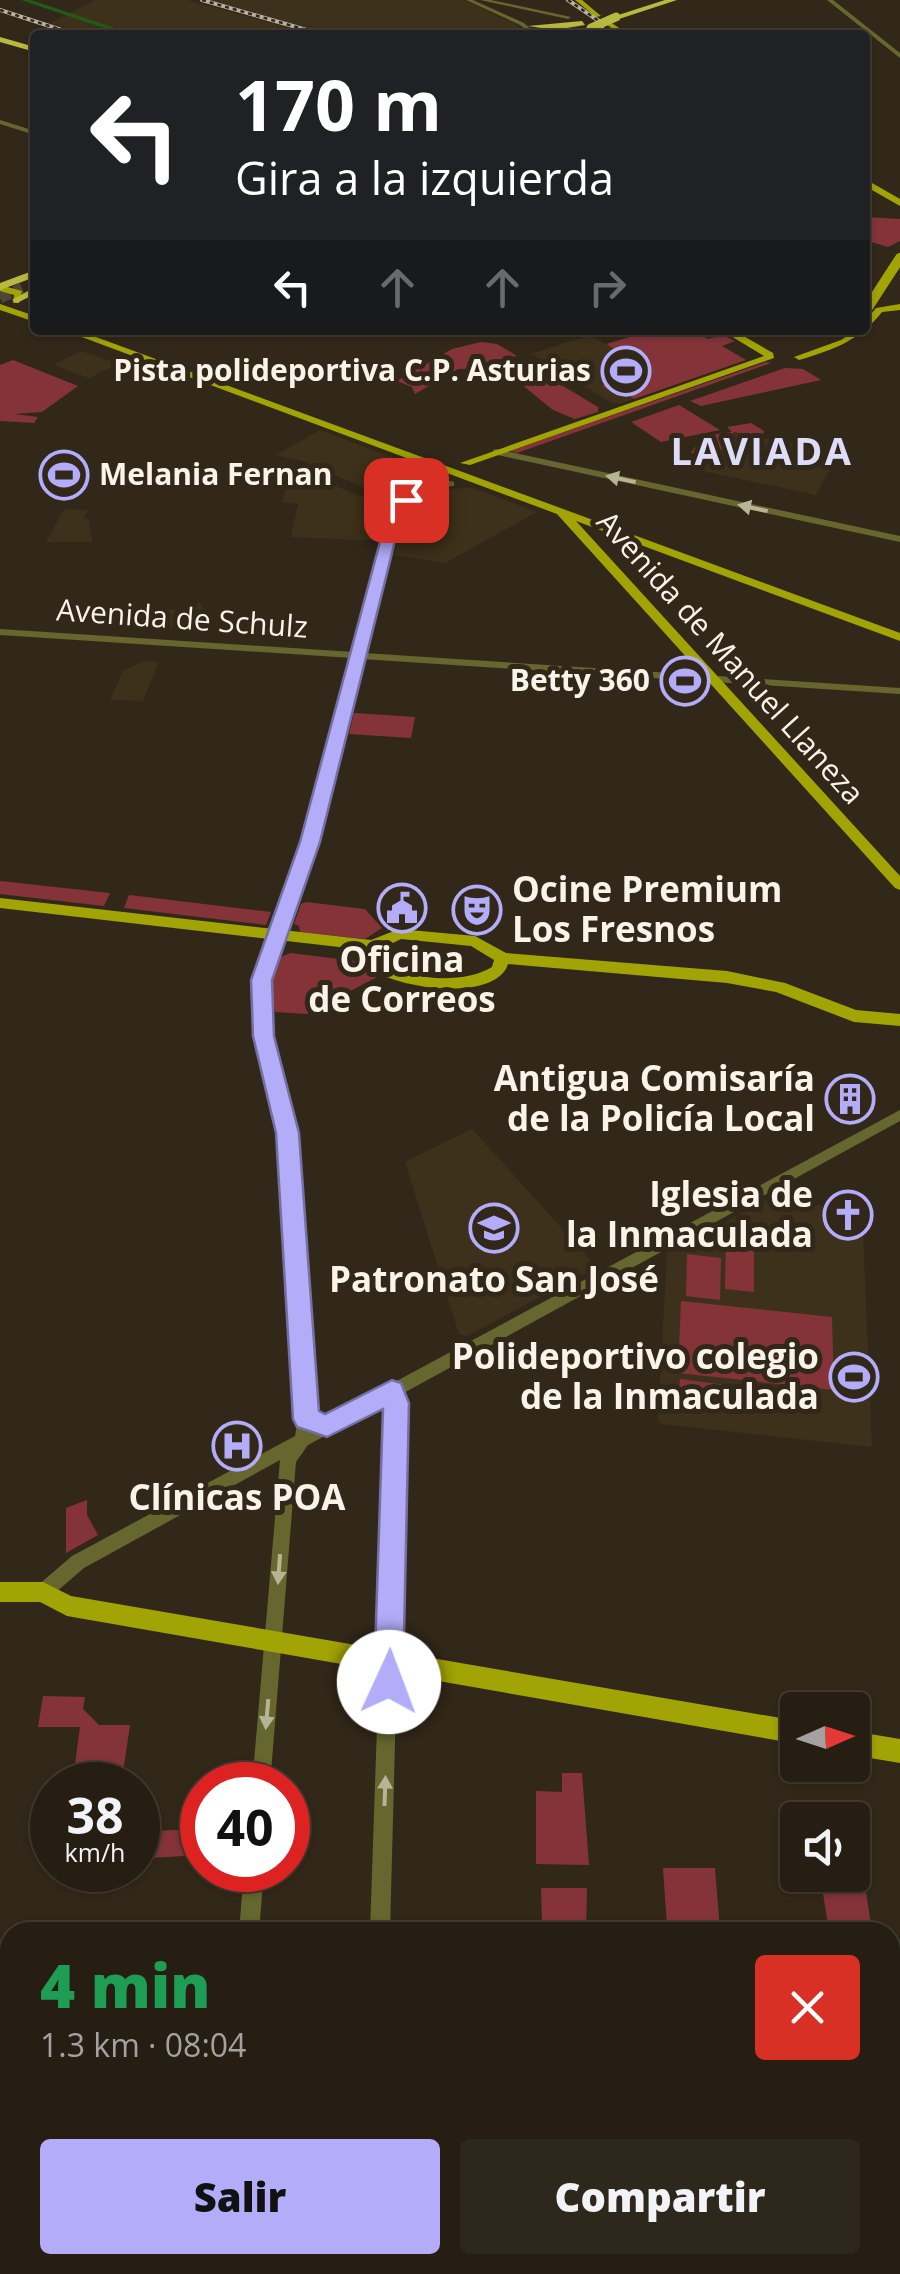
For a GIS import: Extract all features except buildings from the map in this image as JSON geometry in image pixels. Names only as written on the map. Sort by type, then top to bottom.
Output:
[{"type":"highway","points":[[532,30],[586,29],[606,17],[660,0]]},
{"type":"highway","points":[[586,29],[606,17],[673,0]]},
{"type":"highway","points":[[568,17],[590,24],[586,29]]},
{"type":"highway","points":[[0,41],[30,51]]},
{"type":"highway","points":[[0,286],[26,287]]},
{"type":"main road","points":[[578,0],[619,30]]},
{"type":"main road","points":[[870,183],[900,200]]},
{"type":"main road","points":[[870,304],[900,258]]},
{"type":"main road","points":[[0,286],[15,290],[20,296],[26,287]]},
{"type":"main road","points":[[0,307],[26,287]]},
{"type":"main road","points":[[870,298],[900,306]]},
{"type":"main road","points":[[870,324],[880,310],[900,306]]},
{"type":"main road","points":[[0,307],[30,313]]},
{"type":"main road","points":[[81,335],[438,474],[474,473],[560,511],[900,637]]},
{"type":"main road","points":[[93,335],[438,474],[451,484],[514,456],[782,357]]},
{"type":"main road","points":[[736,335],[782,357]]},
{"type":"main road","points":[[745,335],[782,357]]},
{"type":"main road","points":[[474,473],[496,452],[842,336]]},
{"type":"main road","name":"Avenida de Manuel Llaneza","points":[[560,511],[710,678],[894,870],[900,885]]},
{"type":"main road","points":[[0,904],[372,951],[399,934],[475,941],[501,964],[732,989],[744,983],[779,988],[854,1016],[900,1020]]},
{"type":"main road","points":[[0,914],[274,939]]},
{"type":"main road","points":[[372,951],[384,974],[457,983],[482,982],[501,964]]},
{"type":"main road","points":[[0,1592],[43,1592],[68,1606],[780,1730]]},
{"type":"main road","points":[[870,1746],[900,1751]]},
{"type":"street","points":[[469,0],[568,17]]},
{"type":"street","points":[[830,0],[868,30]]},
{"type":"street","points":[[480,1],[532,30]]},
{"type":"street","points":[[870,32],[900,56]]},
{"type":"street","points":[[0,122],[30,131]]},
{"type":"street","points":[[540,447],[546,463]]},
{"type":"street","points":[[496,452],[900,539]]},
{"type":"street","points":[[263,1762],[288,1460],[302,1441],[306,1419],[287,1133],[262,1018],[261,980],[310,842],[396,508],[438,474]]},
{"type":"street","name":"Avenida de Schulz","points":[[0,632],[885,690],[898,696]]},
{"type":"street","points":[[43,1592],[78,1562],[900,1115]]},
{"type":"street","points":[[380,1922],[396,1403],[392,1391]]},
{"type":"street","points":[[306,1419],[327,1426]]},
{"type":"street","points":[[250,1922],[252,1892]]},
{"type":"shaded area","points":[[95,0],[187,0],[296,30],[73,30],[51,23]]},
{"type":"shaded area","points":[[206,0],[464,0],[524,30],[315,30]]},
{"type":"shaded area","points":[[870,217],[900,219],[900,241],[888,247],[870,242]]},
{"type":"shaded area","points":[[590,335],[650,370],[609,384],[633,399],[620,404],[610,402],[531,354]]},
{"type":"shaded area","points":[[636,335],[700,335],[708,339],[723,335],[735,341],[722,346],[746,360],[634,399],[611,385],[613,388],[608,390],[602,386],[650,371],[606,344]]},
{"type":"shaded area","points":[[481,342],[497,344],[517,356],[491,361],[479,369],[458,369],[415,394],[412,387],[397,381],[452,349]]},
{"type":"shaded area","points":[[79,352],[118,364],[89,378],[53,365]]},
{"type":"shaded area","points":[[13,360],[78,386],[42,412],[14,414],[38,417],[34,423],[0,421],[0,365]]},
{"type":"shaded area","points":[[771,363],[517,453],[510,451]]},
{"type":"shaded area","points":[[785,368],[803,369],[821,380],[701,406],[690,401]]},
{"type":"shaded area","points":[[548,377],[598,407],[598,412],[575,419],[553,410],[520,383]]},
{"type":"shaded area","points":[[679,405],[720,430],[661,442],[631,422]]},
{"type":"shaded area","points":[[751,423],[764,431],[762,437],[734,432],[716,458],[691,453],[703,436],[732,432],[727,427]]},
{"type":"shaded area","points":[[320,430],[426,470],[430,479],[393,500],[302,461],[276,455]]},
{"type":"shaded area","points":[[733,432],[826,450],[834,461],[816,495],[703,471],[701,467],[712,457],[691,453],[703,436],[728,440]]},
{"type":"shaded area","points":[[300,472],[376,502],[385,516],[378,541],[291,537],[298,504],[281,502],[292,474]]},
{"type":"shaded area","points":[[473,488],[537,512],[445,563],[394,555],[408,508],[440,489]]},
{"type":"shaded area","points":[[64,509],[88,510],[83,519],[89,519],[92,542],[46,542]]},
{"type":"shaded area","points":[[199,602],[210,617],[200,618],[197,629],[123,627],[130,615],[151,605],[181,612]]},
{"type":"shaded area","points":[[144,661],[159,662],[143,701],[110,700],[123,671]]},
{"type":"shaded area","points":[[354,713],[415,717],[411,738],[349,734]]},
{"type":"shaded area","points":[[0,881],[110,893],[104,906],[0,894]]},
{"type":"shaded area","points":[[129,895],[271,912],[266,925],[124,908]]},
{"type":"shaded area","points":[[301,904],[365,909],[382,928],[365,939],[300,932],[294,924]]},
{"type":"shaded area","points":[[290,953],[355,961],[377,977],[307,1014],[275,1012],[271,987],[279,958]]},
{"type":"shaded area","name":"Patronato San José","points":[[472,1129],[597,1267],[467,1336],[459,1334],[405,1162]]},
{"type":"shaded area","points":[[786,1190],[792,1203],[862,1210],[872,1447],[662,1424],[658,1420],[667,1252]]},
{"type":"shaded area","points":[[726,1237],[754,1240],[754,1292],[725,1289]]},
{"type":"shaded area","points":[[687,1254],[721,1258],[720,1300],[686,1296]]},
{"type":"shaded area","points":[[681,1301],[832,1317],[834,1390],[678,1373]]},
{"type":"shaded area","points":[[680,1379],[741,1387],[740,1407],[678,1399]]},
{"type":"shaded area","points":[[87,1500],[87,1515],[98,1535],[66,1553],[66,1508]]},
{"type":"shaded area","points":[[43,1696],[85,1697],[83,1709],[99,1725],[130,1725],[125,1762],[75,1762],[80,1727],[38,1727]]},
{"type":"shaded area","points":[[562,1773],[582,1773],[589,1865],[536,1864],[536,1791],[562,1792]]},
{"type":"shaded area","points":[[180,1830],[180,1856],[160,1857],[160,1831]]},
{"type":"shaded area","points":[[663,1868],[715,1868],[719,1922],[667,1922]]},
{"type":"shaded area","points":[[541,1888],[587,1888],[586,1922],[542,1922]]},
{"type":"shaded area","points":[[823,1892],[866,1892],[871,1922],[828,1922]]},
{"type":"waterway","points":[[24,0],[117,30]]},
{"type":"tunnel","points":[[0,298],[22,288]]},
{"type":"railway","points":[[202,0],[307,30]]},
{"type":"railway","points":[[568,0],[599,21],[603,30]]},
{"type":"railway","points":[[0,10],[62,30]]},
{"type":"place","name":"Pista polideportiva C.P. Asturias","points":[[626,371]]},
{"type":"place","name":"Melania Fernan","points":[[64,475]]},
{"type":"place","name":"Betty 360","points":[[685,681]]},
{"type":"place","name":"Oficina de Correos","points":[[402,908]]},
{"type":"place","name":"Ocine Premium Los Fresnos","points":[[477,910]]},
{"type":"place","name":"Antigua Comisaría de la Policía Local","points":[[850,1099]]},
{"type":"place","name":"Iglesia de la Inmaculada","points":[[848,1215]]},
{"type":"place","name":"Patronato San José","points":[[494,1228]]},
{"type":"place","name":"Polideportivo colegio de la Inmaculada","points":[[854,1377]]},
{"type":"place","name":"Clínicas POA","points":[[237,1446]]},
{"type":"district","name":"LAVIADA","points":[[762,452]]},
{"type":"route","points":[[389,1682],[396,1403],[392,1391],[327,1426],[306,1419],[287,1133],[264,1036],[261,980],[310,842],[396,508],[406,500]]}]
